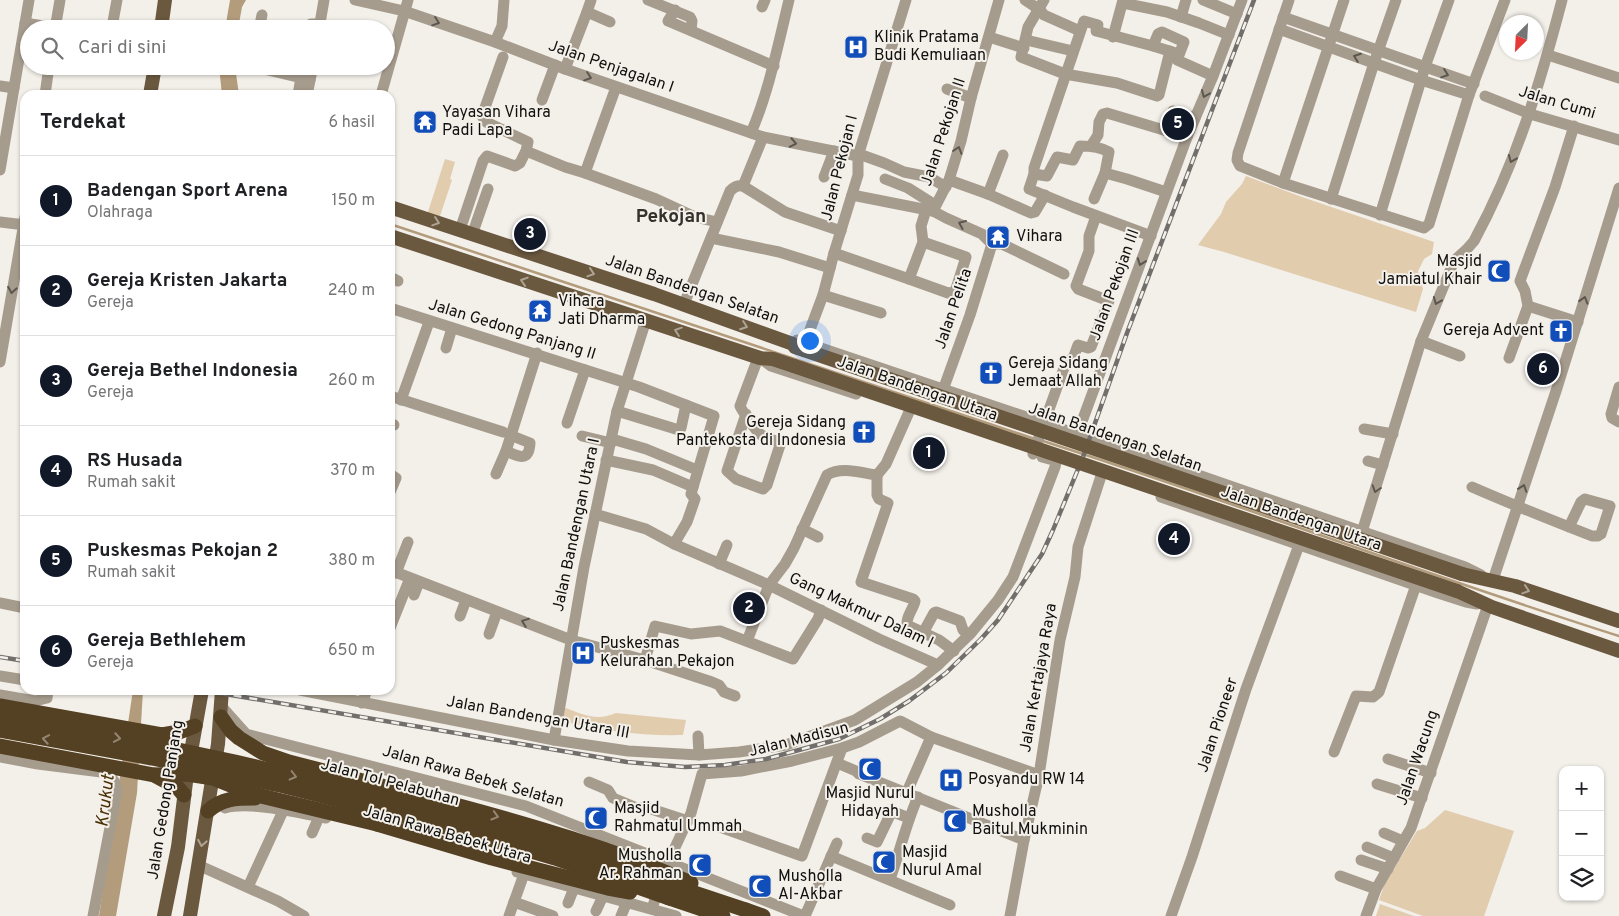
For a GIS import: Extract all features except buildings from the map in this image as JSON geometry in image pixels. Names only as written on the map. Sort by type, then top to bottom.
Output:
[{"type":"highway","points":[[0,706],[160,734],[179,732],[195,726]]},
{"type":"highway","points":[[221,712],[225,724],[239,738],[263,753],[307,767],[493,815],[604,848],[700,886],[746,910]]},
{"type":"highway","name":"Jalan Tol Pelabuhan","points":[[0,717],[178,750],[344,788],[556,847],[763,916]]},
{"type":"highway","name":"Jalan Tol Pelabuhan","points":[[0,730],[152,758],[301,790],[546,855],[723,916]]},
{"type":"highway","points":[[160,734],[172,741],[217,753],[289,762]]},
{"type":"highway","points":[[0,746],[152,774],[187,774],[213,778],[278,805]]},
{"type":"highway","points":[[152,774],[178,788],[184,795]]},
{"type":"highway","points":[[207,814],[216,804],[230,798],[278,805],[377,824],[492,858],[598,886],[669,898]]},
{"type":"main road","points":[[162,20],[165,0]]},
{"type":"main road","points":[[151,90],[153,75]]},
{"type":"main road","name":"Jalan Bandengan Selatan","points":[[395,209],[684,304],[1462,574],[1492,580],[1619,621]]},
{"type":"main road","name":"Jalan Bandengan Utara","points":[[395,238],[759,358],[773,359],[794,366],[1457,591],[1487,605],[1619,651]]},
{"type":"main road","name":"Jalan Gedong Panjang","points":[[164,916],[178,847],[187,774],[201,695]]},
{"type":"main road","points":[[190,916],[217,753],[222,695]]},
{"type":"street","points":[[27,20],[29,0]]},
{"type":"street","points":[[57,20],[60,0]]},
{"type":"street","points":[[113,20],[117,0]]},
{"type":"street","points":[[318,20],[324,0]]},
{"type":"street","name":"Jalan Penjagalan I","points":[[355,0],[406,6],[495,42],[505,52],[560,67],[763,138],[858,155],[884,163],[904,172],[988,194],[1032,213],[1035,212],[1045,195]]},
{"type":"street","points":[[495,42],[502,26],[504,0]]},
{"type":"street","points":[[542,100],[592,0]]},
{"type":"street","points":[[648,0],[675,10],[692,19],[691,30]]},
{"type":"street","points":[[751,133],[774,66],[789,0]]},
{"type":"street","name":"Jalan Pekojan I","points":[[801,346],[823,295],[858,175],[858,155],[906,0]]},
{"type":"street","name":"Jalan Pekojan II","points":[[999,0],[971,98],[961,142],[947,183],[931,209],[982,234],[991,242],[1002,244],[1064,274]]},
{"type":"street","points":[[1026,0],[1042,5]]},
{"type":"street","points":[[1181,17],[1189,0]]},
{"type":"street","points":[[1203,0],[1237,14]]},
{"type":"street","name":"Jalan Pekojan III","points":[[1077,435],[1166,192],[1242,0]]},
{"type":"street","points":[[1290,0],[1237,160],[1240,166],[1283,183],[1424,228],[1427,227],[1469,95],[1504,0]]},
{"type":"street","points":[[1283,183],[1344,0]]},
{"type":"street","points":[[1331,199],[1396,0]]},
{"type":"street","points":[[1380,215],[1425,67],[1449,0]]},
{"type":"street","points":[[1363,528],[1421,341],[1454,261],[1467,249],[1478,233],[1511,164],[1530,114],[1562,0]]},
{"type":"street","points":[[1114,37],[1123,1],[1181,17],[1229,35]]},
{"type":"street","points":[[1042,5],[1044,15],[1080,31]]},
{"type":"street","points":[[1042,5],[1028,27],[1022,57],[1065,74],[1117,83],[1157,96],[1175,55],[1184,42],[1162,32],[1158,34],[1153,46]]},
{"type":"street","points":[[395,45],[406,6]]},
{"type":"street","points":[[675,10],[668,22],[774,66]]},
{"type":"street","points":[[587,12],[610,22]]},
{"type":"street","points":[[261,20],[262,15]]},
{"type":"street","points":[[1283,17],[1474,84]]},
{"type":"street","points":[[1150,236],[1030,189],[1034,168],[1066,78],[1065,74],[1080,31],[1084,21],[1098,25],[1096,31],[1153,46],[1175,55],[1213,76]]},
{"type":"street","points":[[1279,30],[1469,95]]},
{"type":"street","points":[[989,37],[1073,52]]},
{"type":"street","points":[[466,232],[485,157],[515,166],[520,163],[528,142],[486,122],[482,116],[505,52]]},
{"type":"street","points":[[1548,55],[1619,78]]},
{"type":"street","points":[[0,170],[2,147],[20,58]]},
{"type":"street","points":[[46,90],[48,75]]},
{"type":"street","points":[[289,75],[305,79]]},
{"type":"street","points":[[304,75],[306,90]]},
{"type":"street","points":[[300,90],[307,75]]},
{"type":"street","points":[[382,90],[387,75]]},
{"type":"street","points":[[0,86],[14,88]]},
{"type":"street","points":[[584,173],[616,87]]},
{"type":"street","points":[[947,89],[971,98]]},
{"type":"street","name":"Jalan Cumi","points":[[1485,96],[1530,114],[1619,140]]},
{"type":"street","points":[[1173,111],[1195,118]]},
{"type":"street","points":[[1092,146],[1098,135],[1099,122],[1103,114],[1107,112],[1187,137]]},
{"type":"street","points":[[1509,358],[1528,306],[1525,291],[1520,281],[1555,186],[1574,126]]},
{"type":"street","points":[[744,186],[763,138]]},
{"type":"street","points":[[1034,174],[1047,176],[1056,157],[1073,160],[1078,147],[1092,146],[1108,151],[1105,173],[1094,199]]},
{"type":"street","points":[[526,151],[656,200],[695,217],[717,222]]},
{"type":"street","points":[[824,177],[834,151]]},
{"type":"street","points":[[988,194],[1003,155]]},
{"type":"street","points":[[1105,173],[1166,192]]},
{"type":"street","points":[[885,179],[908,188],[931,209]]},
{"type":"street","points":[[684,304],[730,191],[734,187],[744,186],[785,212],[841,231]]},
{"type":"street","points":[[466,232],[488,189]]},
{"type":"street","points":[[852,195],[931,209]]},
{"type":"street","points":[[1492,580],[1557,388],[1618,195]]},
{"type":"street","points":[[909,279],[923,242],[921,226],[931,209]]},
{"type":"street","points":[[746,414],[727,471],[736,479],[763,489],[767,485],[780,445],[778,442],[758,433],[746,414],[740,406],[759,358],[771,366],[1034,452],[1064,368],[1074,356],[1078,345],[1090,347],[1109,301],[1076,286],[1089,251],[1089,236],[1096,216]]},
{"type":"street","points":[[0,222],[20,222]]},
{"type":"street","points":[[711,238],[779,252],[830,268]]},
{"type":"street","points":[[834,252],[948,293],[954,293],[966,257],[923,242]]},
{"type":"street","name":"Jalan Pelita","points":[[945,385],[970,314],[991,242]]},
{"type":"street","points":[[0,362],[20,250]]},
{"type":"street","points":[[823,295],[881,313]]},
{"type":"street","points":[[1528,306],[1578,322]]},
{"type":"street","name":"Jalan Gedong Panjang II","points":[[395,310],[429,322],[537,353],[714,416],[697,470]]},
{"type":"street","name":"Jalan Bandengan Utara I","points":[[554,740],[571,640],[606,460],[625,383],[646,320]]},
{"type":"street","points":[[429,322],[396,398],[530,442],[529,450],[524,457],[521,458],[506,451]]},
{"type":"street","points":[[446,348],[452,328]]},
{"type":"street","points":[[1421,341],[1460,356]]},
{"type":"street","points":[[801,346],[945,385],[1043,426],[1077,435]]},
{"type":"street","points":[[496,474],[506,451],[507,434],[537,353]]},
{"type":"street","points":[[567,423],[585,370]]},
{"type":"street","points":[[1619,387],[1611,414],[1612,418],[1619,422]]},
{"type":"street","points":[[617,412],[679,430],[686,405]]},
{"type":"street","points":[[909,412],[886,464],[877,475],[877,497],[888,503],[860,580],[915,600],[907,620],[907,625],[939,640],[954,651]]},
{"type":"street","points":[[1364,429],[1393,434]]},
{"type":"street","name":"Jalan Bandengan Selatan","points":[[1077,435],[1363,528],[1465,567],[1492,580]]},
{"type":"street","points":[[582,436],[646,448],[697,470],[691,494],[695,499],[687,522],[674,544]]},
{"type":"street","name":"Jalan Kertajaya Raya","points":[[1010,916],[1024,840],[1039,775],[1060,640],[1075,576],[1078,547],[1122,450]]},
{"type":"street","name":"Jalan Bandengan Utara III","points":[[324,695],[554,740],[628,751],[699,755],[739,752],[786,745],[808,738],[855,720],[917,682],[938,666],[970,635],[998,600],[1013,577],[1056,463],[1034,452]]},
{"type":"street","points":[[606,460],[653,470],[693,487]]},
{"type":"street","points":[[1368,461],[1383,465]]},
{"type":"street","points":[[747,641],[769,585],[785,564],[802,529],[819,507],[828,475],[834,471],[843,470],[877,475]]},
{"type":"street","points":[[1084,470],[1109,479]]},
{"type":"street","name":"Jalan Bandengan Utara","points":[[1109,479],[1466,602],[1487,605]]},
{"type":"street","points":[[1472,487],[1516,507],[1569,527]]},
{"type":"street","name":"Gang Makmur Dalam I","points":[[595,514],[646,529],[674,544],[769,585],[938,666]]},
{"type":"street","points":[[802,529],[818,537]]},
{"type":"street","points":[[395,567],[408,542]]},
{"type":"street","points":[[719,564],[727,545]]},
{"type":"street","name":"Jalan Pioneer","points":[[1171,916],[1246,689],[1299,545]]},
{"type":"street","points":[[395,572],[571,640],[645,660],[712,682],[724,692],[735,696]]},
{"type":"street","points":[[414,580],[414,595]]},
{"type":"street","points":[[395,618],[414,580]]},
{"type":"street","points":[[1334,752],[1356,696],[1373,697],[1379,692],[1416,585]]},
{"type":"street","points":[[460,616],[466,600]]},
{"type":"street","points":[[0,603],[20,607]]},
{"type":"street","name":"Jalan Wacung","points":[[1366,916],[1376,889],[1411,828],[1487,605]]},
{"type":"street","points":[[645,660],[654,626],[691,634],[720,631],[793,659],[818,619],[821,610]]},
{"type":"street","points":[[489,634],[497,612]]},
{"type":"street","points":[[923,633],[936,612],[960,621],[963,630],[970,635]]},
{"type":"street","points":[[0,676],[20,679]]},
{"type":"street","points":[[0,695],[35,701],[46,695]]},
{"type":"street","points":[[362,703],[365,695]]},
{"type":"street","name":"Jalan Rawa Bebek Selatan","points":[[221,712],[246,734],[526,806],[804,916]]},
{"type":"street","name":"Jalan Madisun","points":[[688,821],[702,774],[741,771],[792,761],[842,748],[859,742],[900,721],[931,738]]},
{"type":"street","points":[[698,736],[699,755]]},
{"type":"street","points":[[890,879],[900,853],[913,795],[931,738],[1039,775]]},
{"type":"street","points":[[718,826],[802,856],[842,748]]},
{"type":"street","points":[[0,757],[101,772],[107,774],[116,784],[117,791],[93,916]]},
{"type":"street","points":[[1388,759],[1431,773]]},
{"type":"street","points":[[837,763],[859,774],[1024,840]]},
{"type":"street","points":[[589,782],[608,790],[613,798],[637,808],[648,808],[688,821],[668,862],[653,912]]},
{"type":"street","points":[[1378,784],[1422,798]]},
{"type":"street","points":[[248,887],[278,805]]},
{"type":"street","name":"Jalan Rawa Bebek Utara","points":[[278,805],[626,902],[653,912],[676,916]]},
{"type":"street","points":[[867,838],[877,842],[892,813],[909,818]]},
{"type":"street","points":[[312,834],[319,817]]},
{"type":"street","points":[[1384,833],[1403,841]]},
{"type":"street","points":[[804,916],[837,843]]},
{"type":"street","points":[[1367,847],[1394,858]]},
{"type":"street","points":[[831,856],[950,905]]},
{"type":"street","points":[[1361,860],[1388,869]]},
{"type":"street","points":[[198,865],[248,887],[304,916]]},
{"type":"street","points":[[509,916],[524,874]]},
{"type":"street","points":[[1340,876],[1376,889]]},
{"type":"street","points":[[568,903],[574,888]]},
{"type":"street","points":[[596,911],[602,896]]},
{"type":"street","points":[[514,902],[553,916]]},
{"type":"street","points":[[621,916],[626,902]]},
{"type":"shaded area","points":[[230,0],[246,0],[242,7],[240,20],[227,20]]},
{"type":"shaded area","points":[[220,75],[236,75],[238,90],[221,90]]},
{"type":"shaded area","points":[[445,159],[455,162],[450,179],[452,180],[439,219],[427,215]]},
{"type":"shaded area","points":[[1246,176],[1434,242],[1432,254],[1424,259],[1418,271],[1423,289],[1416,312],[1198,245],[1221,214],[1226,202],[1242,184]]},
{"type":"shaded area","points":[[132,695],[143,695],[137,793],[116,916],[99,916]]},
{"type":"shaded area","points":[[563,707],[595,717],[609,716],[616,713],[686,720],[683,735],[652,735],[622,732],[562,721]]},
{"type":"shaded area","points":[[1445,810],[1514,831],[1484,916],[1423,916],[1379,900],[1385,883],[1417,831],[1425,828]]},
{"type":"shaded area","points":[[1380,904],[1414,916],[1376,916]]},
{"type":"waterway","points":[[395,226],[1035,439]]},
{"type":"waterway","points":[[1043,441],[1475,589],[1619,636]]},
{"type":"railway","points":[[232,695],[627,762],[685,767],[725,765],[766,759],[839,739],[880,719],[909,701],[946,673],[981,639],[998,620],[1042,554],[1083,457],[1127,333],[1254,0]]},
{"type":"railway","points":[[0,657],[20,660]]},
{"type":"place","name":"Klinik Pratama Budi Kemuliaan","points":[[856,47]]},
{"type":"place","name":"Yayasan Vihara Padi Lapa","points":[[425,122]]},
{"type":"place","name":"Puskesmas Pekojan 2","points":[[1178,124]]},
{"type":"place","name":"Gereja Bethel Indonesia","points":[[530,234]]},
{"type":"place","name":"Vihara","points":[[998,237]]},
{"type":"place","name":"Masjid Jamiatul Khair","points":[[1499,271]]},
{"type":"place","name":"Vihara Jati Dharma","points":[[540,311]]},
{"type":"place","name":"Gereja Advent","points":[[1561,331]]},
{"type":"place","name":"Gereja Bethlehem","points":[[1543,369]]},
{"type":"place","name":"Gereja Sidang Jemaat Allah","points":[[991,373]]},
{"type":"place","name":"Gereja Sidang Pantekosta di Indonesia","points":[[864,432]]},
{"type":"place","name":"Badengan Sport Arena","points":[[929,453]]},
{"type":"place","name":"RS Husada","points":[[1174,539]]},
{"type":"place","name":"Gereja Kristen Jakarta","points":[[749,608]]},
{"type":"place","name":"Puskesmas Kelurahan Pekajon","points":[[583,653]]},
{"type":"place","name":"Masjid Nurul Hidayah","points":[[870,769]]},
{"type":"place","name":"Posyandu RW 14","points":[[951,780]]},
{"type":"place","name":"Masjid Rahmatul Ummah","points":[[596,818]]},
{"type":"place","name":"Musholla Baitul Mukminin","points":[[955,821]]},
{"type":"place","name":"Masjid Nurul Amal","points":[[884,862]]},
{"type":"place","name":"Musholla Ar. Rahman","points":[[700,865]]},
{"type":"place","name":"Musholla Al-Akbar","points":[[760,886]]},
{"type":"district","name":"Pekojan","points":[[671,217]]},
{"type":"water label","name":"Krukut","points":[[106,801]]}]
